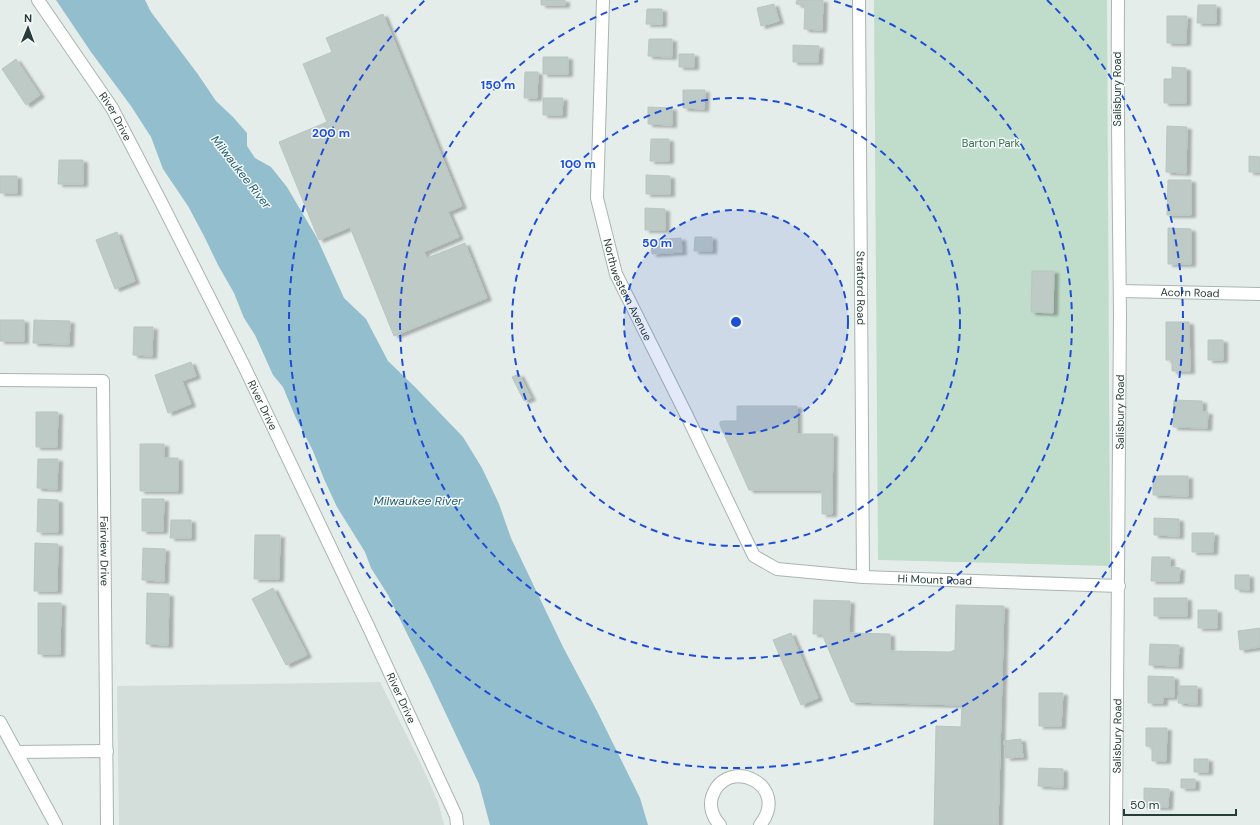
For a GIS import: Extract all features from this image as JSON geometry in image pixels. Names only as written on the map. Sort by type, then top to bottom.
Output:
[{"type":"street","name":"River Drive","points":[[38,0],[112,108],[170,220],[243,364],[366,620],[456,816],[457,825]]},
{"type":"street","name":"Northwestern Avenue","points":[[603,0],[597,198],[616,274],[687,416],[754,556]]},
{"type":"street","name":"Stratford Road","points":[[859,0],[863,577]]},
{"type":"street","name":"Salisbury Road","points":[[1116,825],[1119,586],[1120,291],[1117,137],[1118,0]]},
{"type":"street","name":"Acorn Road","points":[[1120,291],[1260,294]]},
{"type":"street","name":"Fairview Drive","points":[[0,380],[103,381],[107,825]]},
{"type":"street","name":"Hi Mount Road","points":[[754,556],[777,569],[863,577],[1119,586]]},
{"type":"street","points":[[0,722],[56,825]]},
{"type":"street","points":[[16,752],[107,751]]},
{"type":"street","points":[[720,825],[711,808],[715,790],[721,782],[730,777],[740,776],[749,777],[758,782],[765,790],[768,799],[767,823]]},
{"type":"shaded area","points":[[380,682],[421,764],[438,802],[444,825],[119,825],[117,686]]},
{"type":"green space","name":"Barton Park","points":[[874,0],[1107,0],[1110,566],[878,560]]},
{"type":"water","name":"Milwaukee River","points":[[56,0],[145,0],[151,12],[216,101],[247,133],[247,146],[255,158],[271,167],[287,187],[317,238],[344,298],[366,319],[388,361],[463,437],[482,468],[499,504],[511,538],[563,647],[597,711],[640,798],[648,825],[490,825],[479,784],[429,678],[388,595],[371,568],[365,552],[337,507],[283,387],[273,375],[255,335],[244,318],[234,293],[188,206],[163,169],[151,137],[131,106],[91,52]]},
{"type":"building","points":[[541,0],[565,0],[565,5],[541,5]]},
{"type":"building","points":[[797,0],[823,0],[822,30],[804,29],[805,5],[796,4]]},
{"type":"building","points":[[774,4],[779,21],[761,26],[757,8]]},
{"type":"building","points":[[1198,5],[1216,5],[1216,23],[1197,23]]},
{"type":"building","points":[[647,9],[662,9],[662,24],[646,24]]},
{"type":"building","points":[[383,14],[462,206],[448,212],[459,237],[424,252],[427,258],[465,243],[487,298],[394,336],[350,227],[319,240],[279,142],[327,122],[303,64],[332,52],[326,38]]},
{"type":"building","points":[[1167,16],[1187,16],[1186,43],[1167,43]]},
{"type":"building","points":[[649,39],[672,39],[672,57],[648,56]]},
{"type":"building","points":[[793,45],[819,46],[818,62],[793,62]]},
{"type":"building","points":[[679,54],[694,54],[694,67],[679,67]]},
{"type":"building","points":[[543,57],[568,57],[568,74],[543,74]]},
{"type":"building","points":[[16,59],[40,95],[26,105],[2,69]]},
{"type":"building","points":[[1172,67],[1186,68],[1186,103],[1164,103],[1164,79],[1172,79]]},
{"type":"building","points":[[525,72],[538,72],[537,98],[524,98]]},
{"type":"building","points":[[683,90],[705,90],[704,109],[683,108]]},
{"type":"building","points":[[543,98],[563,98],[562,115],[543,115]]},
{"type":"building","points":[[648,107],[672,108],[672,125],[648,124]]},
{"type":"building","points":[[1167,126],[1187,127],[1186,173],[1166,172]]},
{"type":"building","points":[[651,139],[669,139],[669,161],[650,161]]},
{"type":"building","points":[[1249,156],[1260,157],[1260,172],[1249,172]]},
{"type":"building","points":[[59,160],[83,160],[83,184],[58,184]]},
{"type":"building","points":[[646,175],[670,176],[670,194],[646,194]]},
{"type":"building","points":[[0,176],[17,176],[17,193],[0,193]]},
{"type":"building","points":[[1168,180],[1191,180],[1191,215],[1167,215]]},
{"type":"building","points":[[645,208],[665,209],[665,230],[645,230]]},
{"type":"building","points":[[1168,228],[1191,229],[1191,264],[1168,264]]},
{"type":"building","points":[[117,232],[135,281],[115,289],[96,240]]},
{"type":"building","points":[[695,237],[712,237],[712,251],[694,251]]},
{"type":"building","points":[[681,238],[682,252],[652,254],[651,240]]},
{"type":"building","points":[[1032,271],[1054,271],[1053,313],[1031,312]]},
{"type":"building","points":[[0,320],[24,320],[24,341],[0,341]]},
{"type":"building","points":[[34,320],[70,321],[69,344],[33,343]]},
{"type":"building","points":[[1166,322],[1189,322],[1190,371],[1172,371],[1172,360],[1166,360]]},
{"type":"building","points":[[134,327],[153,327],[152,356],[133,355]]},
{"type":"building","points":[[1208,340],[1223,340],[1223,360],[1208,360]]},
{"type":"building","points":[[191,362],[196,376],[182,381],[191,404],[168,413],[155,375]]},
{"type":"building","points":[[519,374],[531,398],[524,401],[512,377]]},
{"type":"building","points":[[1174,400],[1202,401],[1202,412],[1208,412],[1207,428],[1173,427]]},
{"type":"building","points":[[737,406],[797,406],[797,434],[833,434],[832,514],[822,514],[822,490],[749,490],[720,425],[720,422],[723,421],[737,421]]},
{"type":"building","points":[[36,412],[58,412],[57,447],[36,447]]},
{"type":"building","points":[[140,444],[164,444],[164,458],[178,458],[178,491],[140,491]]},
{"type":"building","points":[[38,459],[58,459],[57,489],[37,488]]},
{"type":"building","points":[[1153,476],[1188,476],[1188,496],[1153,495]]},
{"type":"building","points":[[38,499],[58,500],[58,532],[37,532]]},
{"type":"building","points":[[142,499],[164,499],[163,531],[142,531]]},
{"type":"building","points":[[1154,518],[1179,519],[1179,536],[1154,535]]},
{"type":"building","points":[[171,520],[191,520],[191,538],[170,538]]},
{"type":"building","points":[[1192,533],[1214,533],[1213,552],[1192,552]]},
{"type":"building","points":[[255,535],[280,535],[279,579],[254,579]]},
{"type":"building","points":[[35,543],[58,544],[57,591],[34,591]]},
{"type":"building","points":[[143,548],[165,549],[164,581],[142,580]]},
{"type":"building","points":[[1152,557],[1170,557],[1170,567],[1180,568],[1179,581],[1151,581]]},
{"type":"building","points":[[1235,575],[1249,575],[1249,590],[1235,589]]},
{"type":"building","points":[[273,588],[307,655],[286,665],[252,599]]},
{"type":"building","points":[[147,593],[169,594],[168,645],[146,644]]},
{"type":"building","points":[[1154,598],[1187,598],[1187,616],[1154,616]]},
{"type":"building","points":[[814,600],[850,601],[849,633],[890,634],[890,651],[950,652],[955,650],[956,605],[1004,606],[998,825],[934,825],[936,726],[961,727],[962,705],[851,702],[822,634],[813,634]]},
{"type":"building","points":[[38,603],[61,603],[60,654],[38,654]]},
{"type":"building","points":[[1198,610],[1217,610],[1217,628],[1198,628]]},
{"type":"building","points":[[1260,628],[1260,647],[1240,650],[1238,631]]},
{"type":"building","points":[[791,633],[818,698],[801,705],[773,640]]},
{"type":"building","points":[[1150,644],[1179,645],[1178,666],[1149,665]]},
{"type":"building","points":[[1148,676],[1174,677],[1174,697],[1163,697],[1163,703],[1148,703]]},
{"type":"building","points":[[1179,686],[1197,686],[1197,704],[1178,703]]},
{"type":"building","points":[[1039,693],[1063,693],[1061,726],[1039,726]]},
{"type":"building","points":[[1146,728],[1167,728],[1166,761],[1152,761],[1152,747],[1146,746]]},
{"type":"building","points":[[1021,739],[1023,757],[1006,758],[1004,741]]},
{"type":"building","points":[[1194,759],[1208,759],[1208,772],[1194,772]]},
{"type":"building","points":[[1039,768],[1063,769],[1063,787],[1038,786]]},
{"type":"building","points":[[1181,779],[1195,779],[1195,788],[1181,788]]},
{"type":"building","points":[[1144,788],[1169,789],[1168,807],[1144,807]]}]
